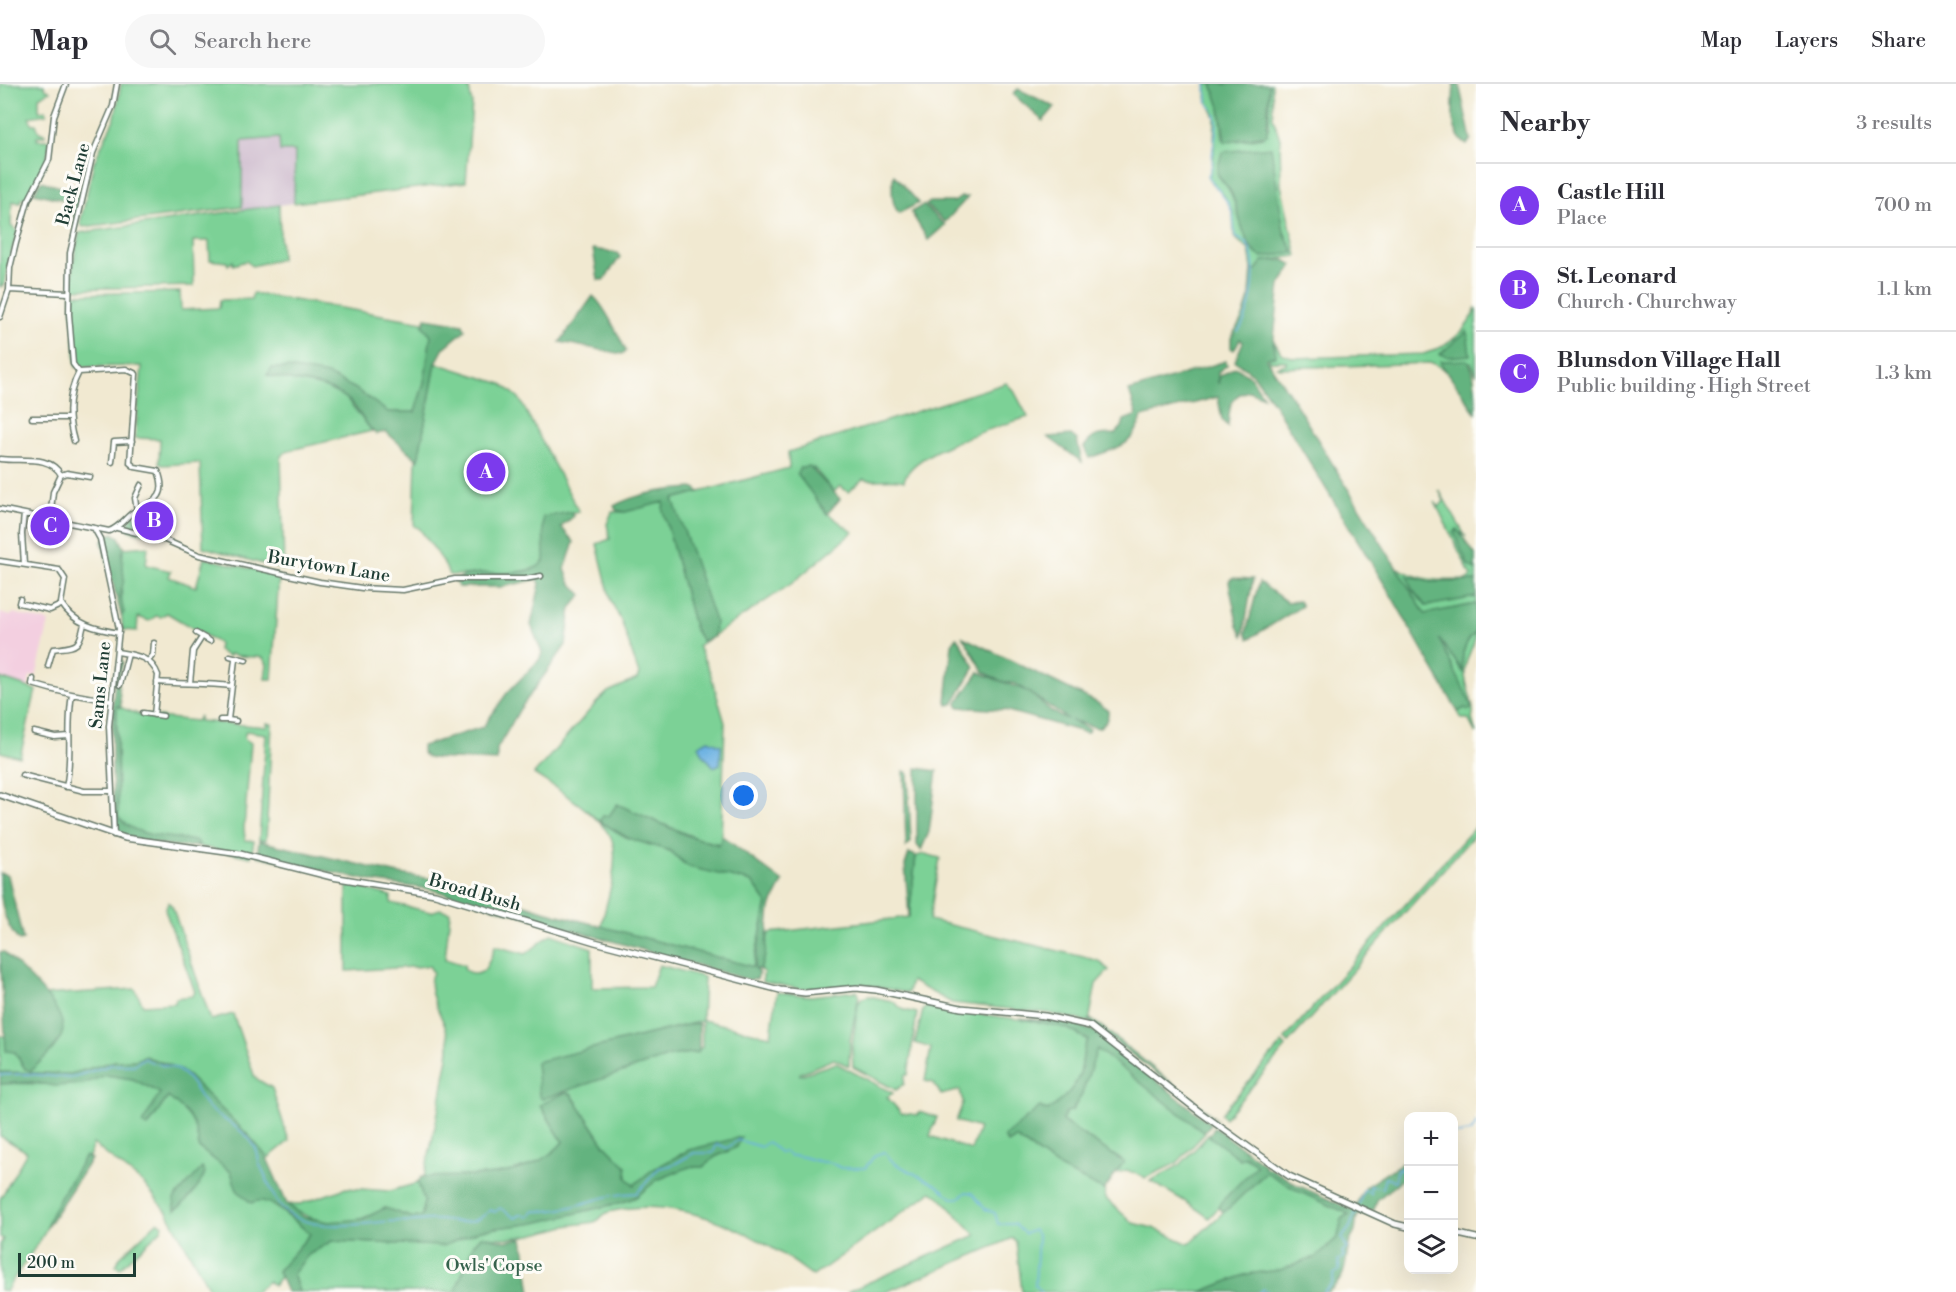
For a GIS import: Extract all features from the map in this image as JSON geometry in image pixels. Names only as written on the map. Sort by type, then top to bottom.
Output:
[{"type":"main road","name":"Broad Bush","points":[[0,795],[114,835],[142,842],[240,854],[332,877],[435,894],[586,939],[780,990],[805,993],[866,989],[943,1005],[1045,1017],[1090,1026],[1268,1162],[1299,1182],[1404,1226]]},
{"type":"main road","points":[[1458,1234],[1476,1238]]},
{"type":"street","points":[[0,317],[9,290],[10,268],[16,243],[28,201],[50,157],[54,117],[66,84]]},
{"type":"street","name":"Back Lane","points":[[79,372],[73,364],[68,293],[71,247],[93,153],[113,106],[117,84]]},
{"type":"street","points":[[9,290],[68,293]]},
{"type":"street","points":[[0,509],[106,531],[117,528],[137,511],[151,505],[157,499],[160,479],[158,471],[131,464],[136,374],[126,369],[79,372],[71,389],[68,418],[74,441]]},
{"type":"street","points":[[32,418],[68,418]]},
{"type":"street","points":[[112,462],[114,442],[132,441]]},
{"type":"street","points":[[0,459],[50,462],[61,475]]},
{"type":"street","points":[[50,520],[53,492],[61,475],[68,473],[90,477]]},
{"type":"street","points":[[137,511],[135,498],[141,485]]},
{"type":"street","points":[[24,514],[22,534],[24,564]]},
{"type":"street","name":"Burytown Lane","points":[[117,528],[165,540],[199,555],[320,582],[362,588],[403,590],[455,579],[525,579],[541,576]]},
{"type":"street","name":"Sams Lane","points":[[94,529],[100,539],[119,633],[110,700],[108,746],[114,835]]},
{"type":"street","points":[[100,539],[106,531]]},
{"type":"street","points":[[0,561],[59,570],[64,576],[61,605]]},
{"type":"street","points":[[20,599],[19,603],[48,610],[61,605]]},
{"type":"street","points":[[61,605],[84,624],[119,633]]},
{"type":"street","points":[[48,666],[53,649],[71,648],[77,644],[84,624]]},
{"type":"street","points":[[196,633],[210,642]]},
{"type":"street","points":[[190,683],[193,651],[202,637]]},
{"type":"street","points":[[148,661],[153,655],[154,643]]},
{"type":"street","points":[[117,652],[148,661],[158,673],[154,715]]},
{"type":"street","points":[[127,682],[120,683],[128,654]]},
{"type":"street","points":[[230,656],[246,660]]},
{"type":"street","points":[[228,720],[235,659]]},
{"type":"street","points":[[33,679],[32,684],[50,692],[110,700]]},
{"type":"street","points":[[157,682],[232,686]]},
{"type":"street","points":[[66,787],[71,765],[68,719],[72,695]]},
{"type":"street","points":[[143,713],[163,716]]},
{"type":"street","points":[[220,720],[236,721]]},
{"type":"street","points":[[34,732],[41,730],[69,736]]},
{"type":"street","points":[[31,777],[32,772]]},
{"type":"street","points":[[22,775],[88,792],[111,791]]},
{"type":"shaded area","points":[[279,138],[295,151],[294,203],[242,210],[242,141]]},
{"type":"shaded area","points":[[0,613],[11,616],[13,613],[49,622],[36,677],[30,676],[28,687],[0,678]]},
{"type":"green space","points":[[0,84],[44,84],[50,91],[39,97],[39,111],[46,110],[47,114],[29,117],[32,124],[36,124],[39,132],[45,134],[45,136],[37,136],[37,140],[50,140],[46,162],[28,200],[22,198],[20,203],[12,201],[11,226],[18,231],[9,259],[5,284],[0,287]]},
{"type":"green space","points":[[121,84],[468,84],[472,103],[466,182],[294,203],[295,151],[280,151],[279,138],[242,141],[242,207],[83,227],[80,224],[94,162],[115,117]]},
{"type":"green space","points":[[1207,84],[1212,84],[1220,107],[1223,139],[1229,142],[1264,137],[1269,127],[1269,84],[1272,84],[1273,117],[1280,139],[1281,185],[1297,256],[1263,261],[1256,270],[1252,269],[1249,250],[1234,237],[1233,213],[1224,196],[1208,178],[1213,162],[1215,117],[1206,98]],"holes":[[[1226,151],[1277,193],[1284,232],[1294,253],[1262,257],[1250,246],[1230,192],[1218,176],[1221,156]]]},
{"type":"green space","points":[[1212,84],[1269,84],[1267,135],[1225,142],[1220,107]]},
{"type":"green space","points":[[1454,84],[1459,84],[1471,139],[1467,145],[1461,140],[1454,125]]},
{"type":"green space","points":[[1018,89],[1055,107],[1043,121],[1013,94]]},
{"type":"green space","points":[[1271,147],[1284,232],[1294,253],[1262,257],[1250,246],[1231,192],[1217,172],[1222,152]]},
{"type":"green space","points":[[894,175],[919,203],[899,213],[892,195]]},
{"type":"green space","points":[[41,181],[80,193],[73,227],[73,202],[34,193]]},
{"type":"green space","points":[[961,197],[968,197],[945,222],[926,205],[930,202],[954,202]]},
{"type":"green space","points":[[279,205],[281,259],[252,266],[246,261],[233,265],[233,261],[228,265],[227,262],[210,260],[209,241],[193,241],[194,286],[72,289],[73,265],[79,233]]},
{"type":"green space","points":[[923,205],[945,225],[928,240],[911,212]]},
{"type":"green space","points":[[593,249],[617,253],[620,257],[604,280],[598,280]]},
{"type":"green space","points":[[1284,260],[1293,265],[1280,285],[1273,346],[1276,355],[1266,359],[1425,614],[1476,604],[1476,632],[1464,650],[1463,671],[1439,639],[1470,702],[1472,708],[1468,710],[1465,708],[1458,712],[1388,590],[1274,404],[1254,375],[1235,361],[1243,342],[1240,339],[1234,350],[1231,348],[1231,338],[1243,317],[1250,295],[1252,269],[1256,270],[1263,261]]},
{"type":"green space","points":[[180,292],[181,310],[219,308],[220,300],[251,299],[253,293],[423,322],[423,326],[431,335],[424,383],[415,412],[388,412],[354,388],[288,368],[272,368],[267,375],[324,387],[346,398],[372,431],[286,451],[281,456],[284,570],[203,547],[200,463],[162,465],[159,463],[160,439],[135,438],[142,366],[76,367],[71,294]]},
{"type":"green space","points":[[593,296],[620,337],[626,351],[622,354],[560,342]]},
{"type":"green space","points":[[1476,307],[1476,375],[1471,362],[1441,364],[1460,387],[1476,414],[1445,371],[1432,363],[1281,368],[1276,367],[1286,364],[1286,361],[1270,361],[1268,358],[1276,355],[1274,341],[1281,353],[1294,358],[1423,354],[1456,337],[1468,323]]},
{"type":"green space","points":[[426,318],[463,324],[465,330],[444,348],[436,363],[418,460],[386,432],[376,434],[350,401],[337,392],[318,385],[267,375],[272,368],[288,368],[328,375],[354,388],[388,412],[415,412],[424,383],[431,335],[423,326]]},
{"type":"green space","points":[[1467,331],[1470,355],[1449,357],[1440,354]]},
{"type":"green space","points":[[1467,360],[1474,377],[1476,413],[1441,364],[1441,361]]},
{"type":"green space","points":[[1226,361],[1227,365],[1218,372],[1218,384],[1220,376],[1235,367],[1249,375],[1264,397],[1249,391],[1237,396],[1231,403],[1228,426],[1222,420],[1218,397],[1142,417],[1128,441],[1115,449],[1089,458],[1084,447],[1091,439],[1101,435],[1115,434],[1122,427],[1124,420],[1137,415],[1129,391]]},
{"type":"green space","points":[[436,363],[502,384],[519,398],[579,512],[570,512],[543,526],[545,555],[543,563],[537,567],[514,572],[449,575],[443,561],[419,528],[414,526],[416,458],[418,460]]},
{"type":"green space","points":[[1006,383],[1014,391],[1028,417],[978,433],[938,450],[910,470],[904,481],[863,479],[848,492],[840,486],[834,492],[813,467],[827,513],[853,532],[791,584],[698,646],[710,672],[725,723],[721,844],[701,840],[617,805],[609,816],[600,822],[628,838],[670,851],[683,863],[752,882],[767,903],[753,967],[601,927],[614,868],[615,858],[611,837],[582,806],[534,774],[597,702],[608,692],[637,679],[639,674],[622,623],[611,601],[597,544],[610,539],[607,524],[612,512],[625,512],[664,501],[663,510],[695,630],[702,641],[673,499],[789,468],[788,452]]},
{"type":"green space","points":[[1071,435],[1077,440],[1082,462],[1048,437]]},
{"type":"green space","points":[[809,466],[840,499],[827,514],[797,474],[800,468]]},
{"type":"green space","points":[[695,488],[700,492],[673,499],[715,621],[714,637],[702,641],[695,630],[663,510],[664,502],[625,512],[616,510],[614,506],[653,492]]},
{"type":"green space","points":[[1439,490],[1466,537],[1461,532],[1476,569],[1476,581],[1430,582],[1407,576],[1412,589],[1426,606],[1476,597],[1476,604],[1425,614],[1396,567],[1413,575],[1430,579],[1466,580],[1471,576],[1435,502],[1439,507],[1444,501]]},
{"type":"green space","points":[[153,506],[168,514],[166,537],[130,531],[127,526],[132,516]]},
{"type":"green space","points":[[570,512],[574,516],[561,527],[574,542],[565,569],[570,582],[582,595],[571,608],[566,645],[520,709],[497,749],[497,761],[428,758],[422,753],[422,746],[483,727],[507,693],[539,660],[542,653],[531,625],[540,584],[538,579],[502,587],[458,587],[455,581],[464,576],[476,574],[514,573],[536,568],[544,561],[543,517]]},
{"type":"green space","points":[[1457,529],[1475,554],[1475,570],[1468,565],[1454,533]]},
{"type":"green space","points":[[113,533],[119,537],[124,548],[122,554],[124,580],[120,595],[124,613],[121,615],[102,542],[105,537]]},
{"type":"green space","points":[[148,546],[146,565],[171,571],[169,577],[196,587],[204,558],[279,575],[272,679],[265,679],[267,664],[263,658],[230,654],[228,657],[218,650],[219,644],[167,613],[149,621],[138,617],[137,631],[123,630],[122,562],[124,548]]},
{"type":"green space","points":[[1407,576],[1430,582],[1476,581],[1476,597],[1426,606],[1412,589]]},
{"type":"green space","points":[[1232,578],[1253,579],[1243,636],[1238,626],[1230,588],[1229,581]]},
{"type":"green space","points":[[1259,582],[1287,602],[1299,601],[1302,606],[1249,639],[1246,633]]},
{"type":"green space","points":[[1476,632],[1466,662],[1465,674],[1472,703],[1473,714],[1472,719],[1476,734],[1468,719],[1462,719],[1458,712],[1465,707],[1469,710],[1472,708],[1437,635],[1462,671],[1464,650]]},
{"type":"green space","points":[[957,637],[975,667],[953,704],[948,705],[946,702],[952,644]]},
{"type":"green space","points":[[963,637],[1096,702],[1108,710],[1108,716],[1103,725],[1098,728],[1071,720],[1089,729],[1087,733],[1004,710],[958,707],[957,703],[979,672],[994,679],[1027,691],[1016,684],[1001,681],[984,672]],"holes":[[[1033,695],[1068,719],[1055,713]]]},
{"type":"green space","points":[[120,659],[123,662],[118,680],[121,706],[117,706],[116,715],[118,817],[135,830],[155,836],[198,842],[199,845],[158,844],[134,839],[118,832],[113,798],[112,718],[116,673]]},
{"type":"green space","points":[[0,678],[36,690],[20,757],[0,752]]},
{"type":"green space","points":[[117,706],[140,715],[196,721],[199,717],[199,721],[267,727],[267,723],[272,724],[266,840],[259,840],[266,734],[246,731],[244,738],[251,743],[244,828],[245,840],[254,841],[251,857],[118,830]]},
{"type":"green space","points":[[917,768],[937,771],[929,832],[921,850],[917,845]]},
{"type":"green space","points":[[904,771],[908,773],[911,842],[906,847]]},
{"type":"green space","points":[[617,804],[686,835],[719,845],[722,836],[783,882],[770,908],[765,956],[760,970],[755,968],[759,974],[757,979],[749,980],[429,889],[376,882],[257,856],[259,841],[399,874],[453,882],[544,911],[754,967],[767,903],[752,882],[689,867],[670,851],[628,838],[599,821],[603,816],[609,816]]},
{"type":"green space","points":[[1476,826],[1476,833],[1288,1043],[1285,1039],[1304,1017]]},
{"type":"green space","points":[[909,853],[916,856],[909,917],[905,865]]},
{"type":"green space","points":[[925,854],[940,858],[929,920],[1099,961],[1109,970],[1096,984],[1089,1022],[1048,1013],[952,1003],[911,981],[908,993],[863,984],[802,989],[762,982],[764,972],[760,970],[769,933],[909,917],[916,856]]},
{"type":"green space","points":[[0,873],[8,875],[23,940],[19,941],[13,934],[6,918]]},
{"type":"green space","points":[[347,884],[391,896],[391,903],[431,912],[440,909],[450,912],[445,959],[464,965],[465,970],[472,973],[482,972],[495,946],[526,954],[551,934],[592,948],[592,988],[651,987],[659,965],[704,977],[702,1020],[771,1036],[777,992],[810,996],[857,991],[859,995],[850,1041],[849,1066],[834,1059],[800,1073],[800,1075],[836,1063],[893,1093],[887,1097],[901,1113],[918,1115],[919,1112],[937,1117],[930,1136],[971,1150],[979,1128],[956,1121],[963,1103],[960,1090],[941,1095],[934,1083],[925,1081],[931,1048],[915,1043],[923,1010],[926,1007],[1048,1023],[1067,1028],[1088,1040],[1084,1048],[1079,1076],[1066,1096],[1057,1104],[1004,1137],[1008,1143],[1015,1138],[1061,1169],[1104,1190],[1106,1199],[1133,1223],[1153,1228],[1189,1244],[1267,1172],[1298,1191],[1349,1214],[1342,1218],[1338,1237],[1316,1257],[1280,1270],[1247,1274],[1201,1292],[1022,1292],[1016,1242],[1013,1238],[886,1292],[847,1292],[976,1235],[939,1196],[931,1192],[813,1276],[768,1246],[717,1221],[663,1208],[636,1208],[609,1212],[594,1222],[524,1236],[493,1238],[481,1236],[474,1244],[455,1292],[299,1292],[293,1274],[308,1255],[332,1241],[443,1246],[481,1230],[535,1223],[623,1202],[636,1197],[656,1180],[689,1167],[703,1167],[715,1157],[737,1147],[740,1138],[689,1150],[652,1170],[634,1185],[627,1178],[625,1166],[604,1144],[571,1093],[540,1105],[563,1142],[549,1155],[534,1164],[499,1173],[424,1177],[440,1103],[449,1046],[448,1034],[431,989],[430,980],[433,972],[429,966],[347,971]],"holes":[[[702,1021],[702,1048],[699,1048],[698,1052],[670,1056],[542,1099],[536,1062]]]},
{"type":"green space","points":[[168,902],[172,906],[211,1020],[233,1014],[255,1078],[272,1088],[289,1141],[267,1159],[249,1136],[170,1065],[144,1056],[137,1060],[115,1061],[71,1074],[0,1072],[0,1036],[5,1036],[25,1069],[31,1071],[38,1063],[53,1004],[45,995],[135,989],[143,1005],[175,1003],[176,998],[192,996],[195,992],[165,910]]},
{"type":"green space","points":[[0,952],[4,952],[42,990],[59,1013],[62,1024],[62,1034],[56,1044],[31,1071],[25,1069],[15,1052],[6,1051]]},
{"type":"green space","points":[[869,996],[892,1001],[904,1010],[917,1013],[908,1075],[905,1075],[904,1084],[896,1090],[853,1067],[852,1047],[858,1004],[862,998]]},
{"type":"green space","points":[[1020,1018],[1066,1022],[1094,1031],[1211,1124],[1204,1132],[1097,1049],[1082,1094],[1072,1111],[1066,1112],[1062,1121],[1124,1162],[1104,1190],[1061,1169],[1016,1138],[1008,1143],[1004,1137],[1040,1107],[1048,1111],[1071,1090],[1078,1079],[1084,1048],[1088,1040],[1067,1028]]},
{"type":"green space","points":[[1090,1019],[1101,1026],[1219,1121],[1089,1022]]},
{"type":"green space","points":[[691,1024],[699,1024],[699,1052],[670,1056],[542,1099],[539,1096],[536,1062]]},
{"type":"green space","points":[[1282,1043],[1286,1047],[1225,1118],[1221,1114]]},
{"type":"green space","points":[[1097,1048],[1205,1133],[1177,1163],[1145,1178],[1127,1170],[1114,1174],[1124,1162],[1062,1121],[1066,1111],[1082,1094]]},
{"type":"green space","points":[[144,1056],[184,1072],[249,1136],[266,1156],[287,1204],[304,1217],[328,1222],[363,1219],[385,1208],[413,1218],[422,1216],[424,1201],[418,1183],[421,1177],[497,1174],[533,1164],[549,1155],[563,1142],[540,1105],[564,1093],[570,1093],[604,1144],[626,1166],[627,1178],[634,1185],[652,1170],[689,1150],[741,1137],[737,1147],[715,1157],[703,1167],[689,1167],[657,1180],[636,1197],[623,1202],[535,1223],[481,1230],[443,1246],[332,1241],[308,1255],[293,1274],[299,1292],[287,1292],[278,1271],[310,1234],[274,1205],[258,1201],[251,1203],[237,1190],[231,1172],[199,1148],[196,1131],[190,1118],[168,1097],[147,1127],[142,1124],[160,1093],[133,1079],[106,1075],[83,1084],[55,1086],[32,1082],[0,1084],[0,1072],[71,1074],[115,1061],[137,1060]]},
{"type":"green space","points":[[106,1075],[133,1079],[161,1093],[143,1124],[148,1127],[168,1097],[190,1118],[196,1131],[199,1148],[231,1172],[237,1190],[257,1200],[268,1201],[311,1234],[278,1271],[280,1277],[273,1286],[269,1281],[255,1292],[211,1292],[167,1212],[144,1184],[93,1144],[89,1157],[85,1157],[58,1202],[38,1242],[6,1292],[0,1290],[0,1245],[3,1239],[0,1237],[0,1199],[27,1152],[0,1136],[0,1084],[78,1083]]},
{"type":"green space","points":[[1214,1127],[1264,1164],[1264,1168],[1270,1168],[1297,1185],[1350,1209],[1354,1209],[1365,1187],[1404,1162],[1404,1177],[1377,1200],[1374,1210],[1357,1216],[1342,1276],[1328,1292],[1201,1292],[1247,1274],[1280,1270],[1316,1257],[1338,1237],[1342,1218],[1349,1214],[1298,1191],[1266,1172],[1226,1211],[1222,1211],[1218,1207],[1221,1202],[1257,1165],[1246,1156],[1240,1159],[1209,1136]]},
{"type":"green space","points":[[1210,1133],[1209,1136],[1258,1165],[1209,1218],[1150,1181],[1180,1165]]},
{"type":"green space","points":[[85,1156],[91,1159],[47,1227],[56,1204]]},
{"type":"green space","points":[[202,1168],[205,1173],[200,1183],[188,1199],[175,1210],[174,1199]]},
{"type":"green space","points":[[418,1183],[424,1201],[422,1216],[413,1218],[385,1208],[373,1215],[347,1222],[322,1221],[298,1212],[287,1204],[297,1205],[346,1188],[390,1191]]},
{"type":"green space","points":[[158,1221],[163,1225],[161,1230],[120,1268],[116,1266],[120,1257]]},
{"type":"green space","name":"Owls' Copse","points":[[481,1236],[505,1241],[523,1238],[531,1292],[455,1292],[474,1244]]},
{"type":"water","points":[[708,740],[721,745],[720,764],[714,767],[699,745]]},
{"type":"waterway","points":[[1206,84],[1207,102],[1215,113],[1217,124],[1212,164],[1208,176],[1228,203],[1233,215],[1235,237],[1247,244],[1253,263],[1253,288],[1247,313],[1238,331]]},
{"type":"waterway","points":[[0,1075],[28,1074],[70,1078],[111,1065],[134,1065],[144,1058],[178,1070],[188,1078],[210,1109],[251,1141],[273,1195],[283,1209],[295,1217],[323,1225],[354,1225],[387,1221],[467,1222],[482,1217],[490,1210],[495,1212],[500,1208],[515,1218],[522,1214],[528,1217],[534,1211],[561,1209],[610,1196],[637,1193],[659,1168],[673,1165],[694,1153],[713,1153],[717,1144],[727,1148],[738,1140],[761,1147],[768,1142],[779,1152],[790,1156],[829,1162],[841,1168],[865,1168],[875,1155],[884,1152],[894,1163],[938,1186],[952,1198],[959,1198],[966,1192],[972,1193],[985,1209],[995,1213],[998,1224],[1014,1224],[1025,1234],[1034,1230],[1038,1237],[1035,1285],[1042,1292]]},
{"type":"waterway","points":[[1458,1134],[1470,1131],[1476,1122]]},
{"type":"waterway","points":[[1359,1204],[1364,1189],[1371,1194],[1370,1186],[1382,1188],[1385,1178],[1395,1181],[1398,1168],[1407,1172],[1408,1166]]},
{"type":"waterway","points":[[1323,1292],[1332,1284],[1334,1274],[1340,1270],[1338,1261],[1344,1257],[1342,1253],[1347,1248],[1342,1238],[1350,1227],[1357,1209]]},
{"type":"waterway","points":[[1259,1292],[1264,1289],[1268,1292]]},
{"type":"place","name":"Castle Hill","points":[[486,472]]},
{"type":"place","name":"St. Leonard","points":[[154,521]]},
{"type":"place","name":"Blunsdon Village Hall","points":[[50,526]]}]
